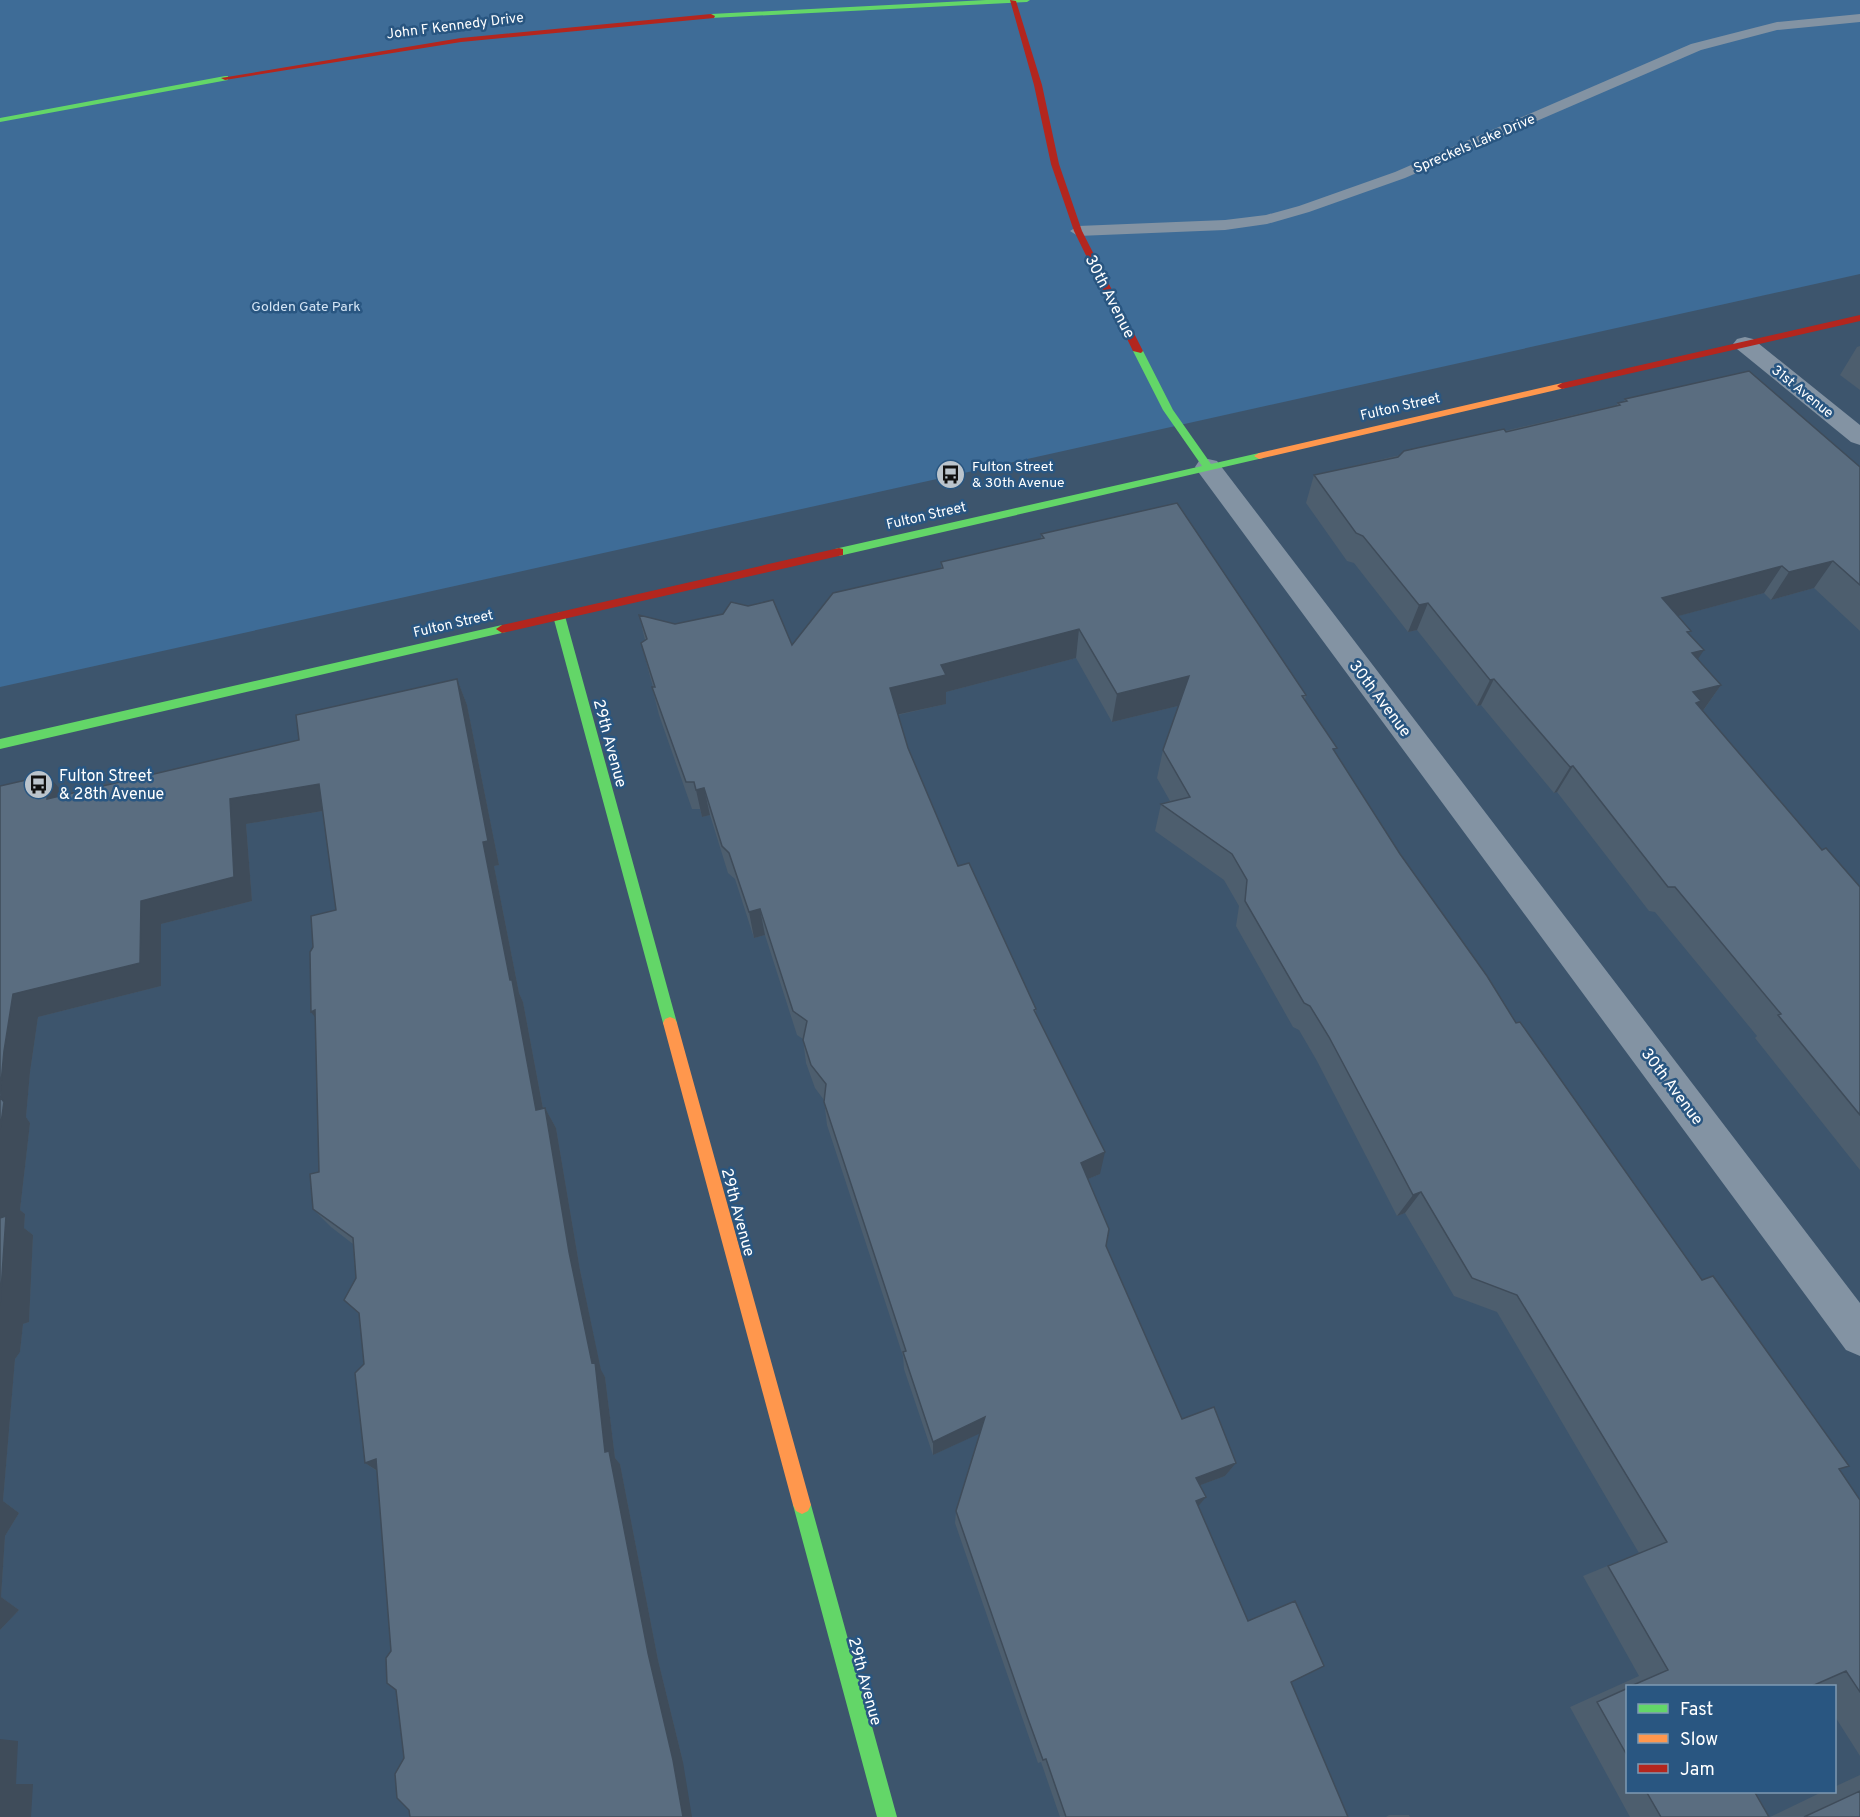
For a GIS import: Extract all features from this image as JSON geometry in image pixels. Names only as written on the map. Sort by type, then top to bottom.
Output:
[{"type":"street","name":"John F Kennedy Drive","points":[[0,120],[296,65],[496,36],[763,11],[1027,0]]},
{"type":"street","name":"30th Avenue","points":[[1013,1],[1036,76],[1055,164],[1078,231],[1168,410],[1208,467],[1860,1336]]},
{"type":"street","name":"Fulton Street","points":[[0,744],[1860,318]]},
{"type":"street","name":"31st Avenue","points":[[1745,344],[1860,437]]},
{"type":"street","name":"29th Avenue","points":[[559,616],[886,1817]]},
{"type":"lane","name":"Spreckels Lake Drive","points":[[1078,231],[1225,225],[1267,219],[1304,209],[1400,175],[1696,47],[1732,34],[1805,21],[1860,18]]},
{"type":"green space","name":"Golden Gate Park","points":[[0,0],[1860,0],[1860,274],[0,687]]},
{"type":"building","points":[[1749,371],[1860,467],[1860,585],[1833,561],[1789,572],[1782,566],[1662,598],[1691,631],[1687,632],[1704,650],[1692,653],[1721,685],[1693,692],[1701,701],[1696,703],[1822,850],[1826,848],[1860,887],[1860,1115],[1778,1015],[1781,1014],[1675,887],[1668,887],[1573,766],[1570,767],[1494,679],[1490,680],[1428,603],[1419,605],[1363,536],[1356,533],[1314,475],[1398,457],[1404,451],[1417,448],[1504,429],[1506,432],[1620,405],[1618,403],[1627,401],[1625,399]]},
{"type":"building","points":[[1177,503],[1306,695],[1302,696],[1337,748],[1333,749],[1400,854],[1487,976],[1516,1023],[1520,1022],[1702,1280],[1713,1276],[1849,1466],[1839,1469],[1860,1500],[1860,1692],[1846,1671],[1814,1685],[1633,1685],[1668,1670],[1608,1566],[1667,1542],[1517,1295],[1472,1278],[1421,1192],[1413,1195],[1329,1037],[1310,1006],[1304,1003],[1245,901],[1247,880],[1232,854],[1161,804],[1190,797],[1163,750],[1189,676],[1117,694],[1079,629],[941,665],[946,675],[890,688],[908,748],[958,866],[969,863],[1036,1009],[1034,1010],[1105,1152],[1081,1163],[1109,1229],[1106,1246],[1182,1419],[1214,1407],[1236,1463],[1196,1478],[1206,1497],[1196,1501],[1248,1621],[1295,1601],[1324,1666],[1291,1682],[1348,1817],[1066,1817],[1046,1759],[1043,1760],[1027,1716],[956,1511],[985,1417],[933,1442],[903,1352],[906,1351],[824,1102],[826,1084],[811,1065],[803,1040],[807,1021],[793,1011],[760,909],[749,912],[729,853],[722,846],[704,788],[696,790],[694,782],[686,782],[652,687],[655,687],[641,643],[647,639],[639,615],[675,624],[723,614],[731,602],[748,606],[773,600],[792,645],[833,593],[943,568],[941,562],[1044,538],[1041,534]]},
{"type":"building","points":[[457,679],[488,841],[483,842],[510,980],[512,980],[536,1110],[545,1108],[569,1252],[592,1363],[595,1362],[605,1452],[609,1451],[648,1653],[673,1760],[683,1817],[410,1817],[409,1810],[397,1798],[395,1774],[404,1758],[396,1690],[387,1683],[386,1658],[391,1651],[376,1459],[365,1463],[355,1373],[364,1364],[359,1313],[344,1300],[356,1278],[353,1238],[313,1209],[310,1174],[319,1172],[315,1010],[311,1012],[310,952],[313,947],[311,916],[336,910],[319,784],[230,799],[234,877],[141,901],[140,963],[13,994],[0,1094],[0,786],[48,775],[47,799],[299,740],[296,715]]},
{"type":"building","points":[[0,1097],[4,1102],[0,1130]]},
{"type":"building","points":[[6,1216],[0,1306],[0,1218]]},
{"type":"building","points":[[1626,1689],[1626,1753],[1597,1702]]},
{"type":"building","points":[[1860,1791],[1860,1817],[1804,1817]]},
{"type":"building","points":[[1647,1793],[1755,1793],[1769,1817],[1661,1817]]},
{"type":"traffic: fast","points":[[711,16],[1027,0]]},
{"type":"traffic: fast","points":[[0,120],[225,78]]},
{"type":"traffic: fast","points":[[1138,351],[1168,410],[1208,467]]},
{"type":"traffic: fast","points":[[839,552],[1259,456]]},
{"type":"traffic: fast","points":[[559,616],[670,1023]]},
{"type":"traffic: fast","points":[[0,744],[502,629]]},
{"type":"traffic: fast","points":[[802,1505],[887,1817]]},
{"type":"traffic: slow","points":[[1259,456],[1562,386]]},
{"type":"traffic: slow","points":[[670,1023],[802,1505]]},
{"type":"traffic: jam","points":[[1013,1],[1038,85],[1055,164],[1078,231],[1138,351]]},
{"type":"traffic: jam","points":[[225,78],[461,40],[711,16]]},
{"type":"traffic: jam","points":[[1562,386],[1860,318]]},
{"type":"traffic: jam","points":[[502,629],[839,552]]},
{"type":"place","name":"Fulton Street & 30th Avenue","points":[[951,474]]},
{"type":"place","name":"Fulton Street & 28th Avenue","points":[[38,784]]}]
